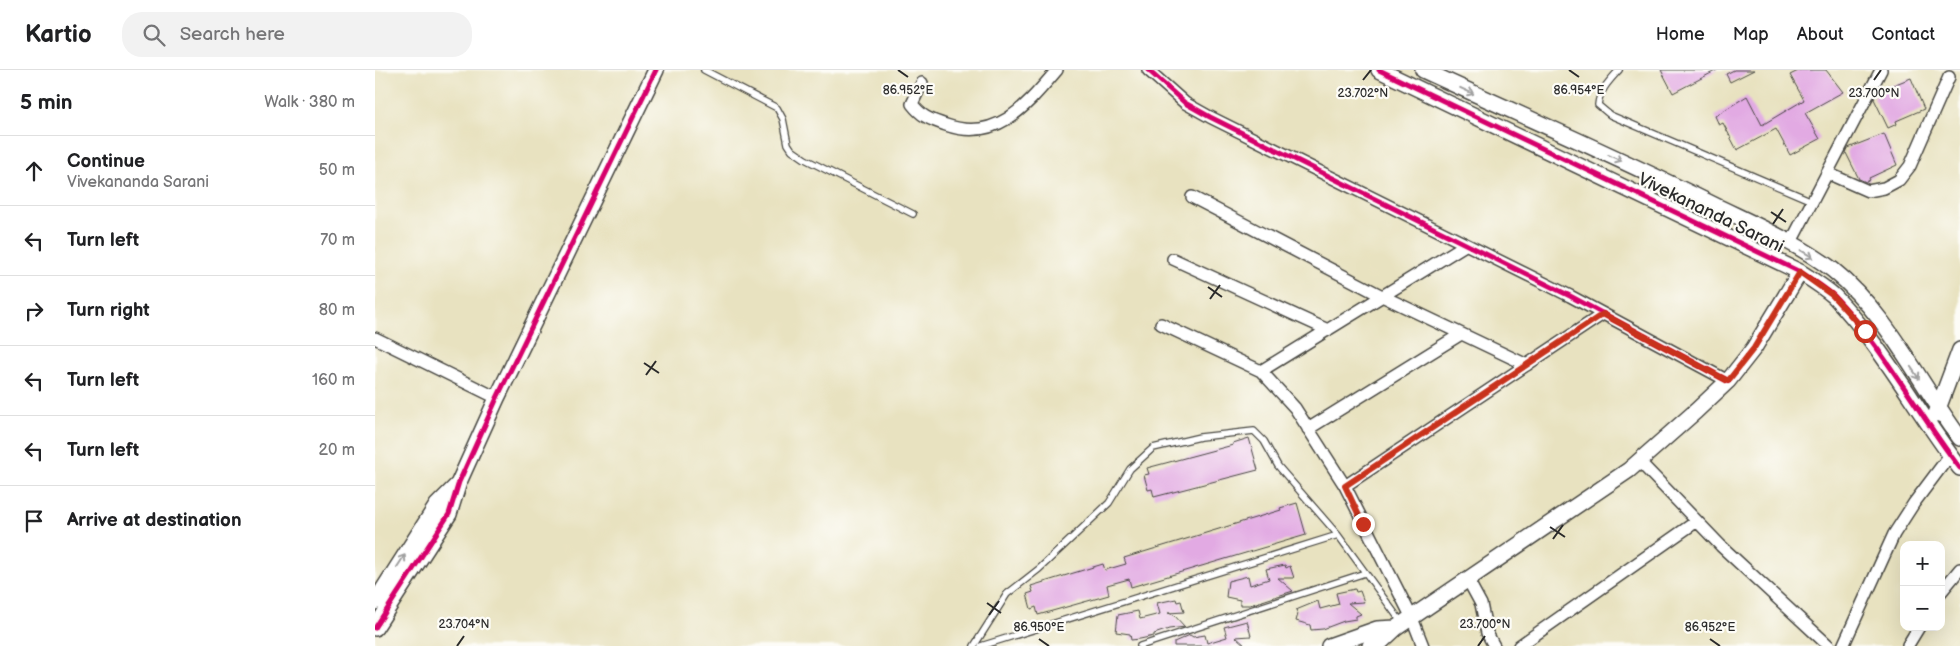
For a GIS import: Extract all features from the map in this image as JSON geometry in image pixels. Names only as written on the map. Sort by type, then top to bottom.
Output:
[{"type":"street","points":[[375,628],[449,514],[459,482],[497,398],[656,70]]},
{"type":"street","points":[[922,83],[912,104],[921,116],[960,130],[988,129],[1017,113],[1057,70]]},
{"type":"street","points":[[1149,70],[1185,103],[1210,117],[1603,314],[1728,381]]},
{"type":"street","name":"Vivekananda Sarani","points":[[1379,70],[1800,272],[1832,295],[1865,331],[1931,430],[1960,468]]},
{"type":"street","name":"Vivekananda Sarani","points":[[1423,70],[1689,192],[1790,244],[1832,270],[1864,301],[1937,408],[1960,438]]},
{"type":"street","points":[[1790,244],[1881,70]]},
{"type":"street","points":[[1827,173],[1868,191],[1884,188],[1899,180],[1910,166],[1949,77]]},
{"type":"street","points":[[1521,137],[1529,120]]},
{"type":"street","points":[[1192,197],[1382,296],[1527,365]]},
{"type":"street","points":[[1261,371],[1465,245]]},
{"type":"street","points":[[1173,259],[1328,330]]},
{"type":"street","points":[[1370,646],[1381,642],[1404,623],[1639,461],[1728,381],[1754,348],[1800,272]]},
{"type":"street","points":[[1345,486],[1603,314]]},
{"type":"street","points":[[1161,324],[1261,371],[1284,394],[1345,486],[1404,623],[1423,646]]},
{"type":"street","points":[[1308,429],[1461,334]]},
{"type":"street","points":[[375,338],[497,398]]},
{"type":"street","points":[[1931,430],[1937,408],[1960,350]]},
{"type":"street","points":[[1843,646],[1894,534],[1914,503],[1950,455]]},
{"type":"street","points":[[1639,461],[1783,605],[1829,646]]},
{"type":"street","points":[[375,602],[437,505],[459,482]]},
{"type":"street","points":[[1519,646],[1697,521]]},
{"type":"street","points":[[1945,587],[1960,569]]},
{"type":"street","points":[[1468,580],[1481,604],[1487,633],[1495,646]]},
{"type":"street","points":[[1329,646],[1377,629],[1404,623]]},
{"type":"street","points":[[1909,645],[1917,631]]},
{"type":"lane","points":[[704,70],[777,108],[783,119],[788,144],[805,159],[913,214]]},
{"type":"lane","points":[[1619,70],[1599,98],[1598,105],[1610,115],[1812,201]]},
{"type":"lane","points":[[974,646],[1007,594],[1039,569],[1109,503],[1131,469],[1153,448],[1201,437],[1254,431],[1264,441],[1278,466],[1338,535],[1404,623]]},
{"type":"lane","points":[[981,646],[1338,535]]},
{"type":"lane","points":[[1140,646],[1365,573]]},
{"type":"building","points":[[1661,70],[1717,70],[1673,93]]},
{"type":"building","points":[[1734,70],[1754,70],[1730,82],[1726,74]]},
{"type":"building","points":[[1800,70],[1826,70],[1843,92],[1805,113],[1820,139],[1790,155],[1776,129],[1737,150],[1723,123],[1719,125],[1715,116],[1747,96],[1762,125],[1804,100],[1790,75]]},
{"type":"building","points":[[1911,78],[1924,109],[1896,121],[1897,124],[1888,128],[1874,99],[1878,91]]},
{"type":"building","points":[[1884,134],[1897,165],[1869,178],[1870,180],[1866,182],[1859,179],[1846,153],[1848,148]]},
{"type":"building","points":[[1249,438],[1258,470],[1154,497],[1152,489],[1148,490],[1144,475],[1149,474],[1147,468],[1233,445],[1233,443]]},
{"type":"building","points":[[1297,503],[1306,535],[1131,587],[1129,579],[1107,585],[1109,595],[1038,615],[1036,607],[1031,609],[1027,594],[1033,592],[1031,586],[1103,564],[1105,570],[1126,564],[1124,558],[1281,510],[1280,508]]},
{"type":"building","points":[[1285,565],[1286,568],[1290,566],[1294,578],[1278,578],[1293,591],[1250,605],[1240,605],[1240,600],[1226,597],[1228,581],[1248,576],[1250,585],[1269,579],[1266,569]]},
{"type":"building","points":[[1355,589],[1356,592],[1360,591],[1364,602],[1348,603],[1361,614],[1356,616],[1356,619],[1344,621],[1323,629],[1311,630],[1310,625],[1296,621],[1298,614],[1296,610],[1318,601],[1320,609],[1339,604],[1336,593]]},
{"type":"building","points":[[1176,599],[1177,602],[1181,601],[1184,612],[1168,613],[1174,615],[1185,627],[1169,629],[1154,634],[1154,636],[1131,640],[1130,634],[1116,632],[1118,615],[1138,611],[1140,619],[1160,614],[1157,603]]},
{"type":"building","points":[[1247,621],[1251,636],[1236,637],[1246,646],[1174,646],[1174,642],[1190,635],[1193,637],[1205,635],[1207,643],[1227,637],[1224,627]]},
{"type":"cycle path","points":[[375,628],[449,514],[459,482],[497,398],[656,70]]},
{"type":"cycle path","points":[[1148,70],[1185,103],[1210,117],[1570,296],[1728,381]]},
{"type":"cycle path","points":[[1379,70],[1800,272],[1817,283],[1834,296],[1852,316],[1884,358],[1960,468]]},
{"type":"route","points":[[1363,524],[1345,486],[1603,314],[1728,381],[1754,348],[1800,272],[1832,295],[1865,331]]}]
